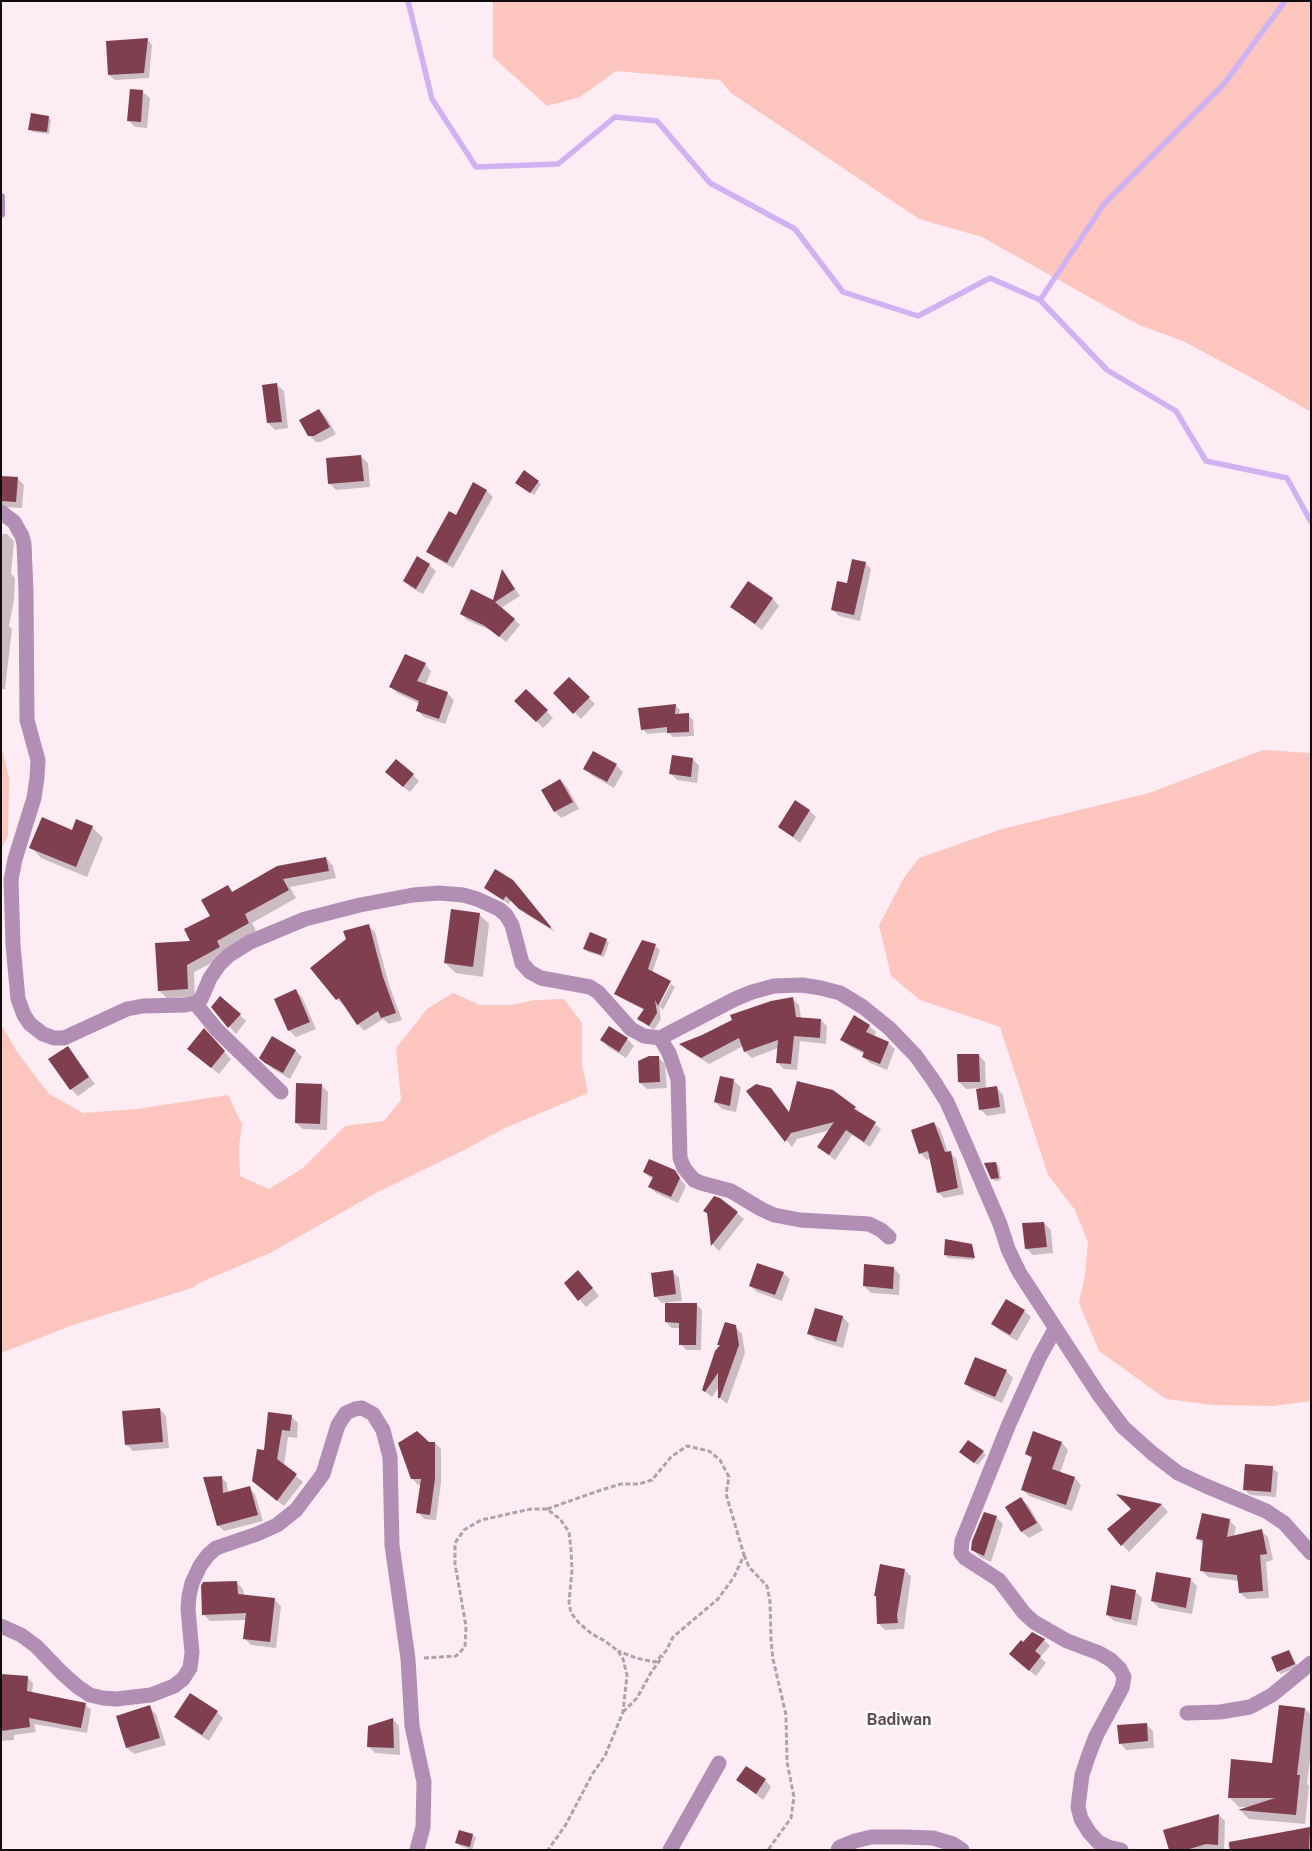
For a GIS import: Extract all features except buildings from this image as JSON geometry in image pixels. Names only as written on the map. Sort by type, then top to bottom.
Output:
[{"type":"street","points":[[1,512],[9,516],[14,522],[24,544],[27,712],[38,760],[34,798],[15,859],[11,880],[18,999],[24,1015],[30,1024],[43,1034],[54,1038],[64,1038],[128,1010],[143,1006],[195,1003],[201,999],[218,965],[229,955],[250,942],[305,919],[360,905],[413,895],[439,893],[463,895],[488,903],[506,915],[512,925],[522,963],[530,972],[541,978],[590,987],[598,992],[630,1030],[644,1036],[660,1038],[735,999],[774,986],[802,985],[840,993],[863,1007],[889,1028],[916,1056],[947,1102],[1019,1272],[1099,1395],[1123,1427],[1152,1453],[1178,1472],[1192,1480],[1266,1511],[1284,1523],[1311,1553]]},
{"type":"street","points":[[195,1003],[217,1030],[281,1092]]},
{"type":"street","points":[[660,1038],[669,1053],[678,1080],[680,1158],[684,1168],[694,1180],[731,1191],[774,1215],[800,1220],[869,1224],[881,1230],[889,1237]]},
{"type":"street","points":[[1055,1329],[1039,1358],[994,1460],[962,1541],[961,1553],[965,1558],[999,1580],[1024,1613],[1034,1622],[1067,1641],[1105,1656],[1120,1669],[1124,1677],[1122,1688],[1096,1736],[1088,1757],[1082,1775],[1078,1807],[1081,1819],[1088,1832],[1098,1842],[1121,1850]]},
{"type":"street","points":[[1,1626],[21,1635],[36,1646],[78,1687],[90,1694],[102,1698],[124,1698],[151,1695],[174,1686],[183,1679],[190,1668],[192,1653],[188,1609],[189,1596],[192,1583],[200,1566],[216,1548],[277,1525],[296,1510],[323,1474],[338,1425],[346,1413],[362,1408],[373,1414],[383,1430],[390,1457],[392,1545],[408,1659],[412,1726],[424,1782],[423,1827],[416,1850]]},
{"type":"street","points":[[1187,1713],[1220,1712],[1250,1707],[1272,1694],[1311,1663]]},
{"type":"street","points":[[670,1850],[719,1763]]},
{"type":"street","points":[[838,1850],[840,1847],[855,1841],[871,1837],[906,1837],[932,1838],[953,1844],[962,1850]]},
{"type":"lane","points":[[1,197],[1,214]]},
{"type":"path","points":[[408,1659],[456,1656],[465,1647],[466,1626],[455,1564],[455,1543],[464,1530],[481,1520],[531,1509],[547,1509],[621,1484],[639,1484],[652,1480],[671,1457],[687,1446],[708,1451],[720,1460],[729,1477],[726,1494],[744,1555],[749,1567],[766,1586],[770,1602],[772,1650],[786,1715],[787,1762],[794,1797],[791,1818],[768,1850]]},
{"type":"path","points":[[547,1509],[560,1520],[569,1532],[572,1570],[569,1602],[571,1613],[579,1623],[618,1651],[636,1658],[655,1662],[666,1651]]},
{"type":"path","points":[[623,1712],[638,1698],[673,1637],[718,1599],[734,1577],[744,1555]]},
{"type":"path","points":[[548,1850],[566,1826],[593,1773],[604,1756],[623,1712],[627,1675],[623,1659],[618,1651]]},
{"type":"shaded area","points":[[493,1],[1311,1],[1311,412],[1183,341],[1139,325],[982,237],[919,219],[731,93],[720,80],[616,71],[580,97],[547,106],[493,57]]},
{"type":"shaded area","points":[[1,744],[9,778],[8,836],[1,849]]},
{"type":"shaded area","points":[[1263,750],[1311,753],[1311,1401],[1274,1406],[1213,1405],[1166,1399],[1099,1351],[1079,1303],[1085,1275],[1088,1242],[1075,1210],[1048,1175],[1000,1027],[920,1000],[891,976],[879,925],[905,876],[919,858],[1002,829],[1149,793]]},
{"type":"shaded area","points":[[453,993],[480,1005],[511,1005],[535,1000],[564,999],[582,1023],[582,1065],[588,1093],[505,1128],[376,1193],[270,1253],[199,1283],[192,1288],[73,1325],[1,1353],[1,1024],[17,1052],[49,1094],[83,1113],[137,1109],[228,1095],[242,1124],[239,1147],[240,1176],[269,1189],[303,1168],[345,1126],[384,1121],[401,1100],[396,1048],[427,1009]]},
{"type":"waterway","points":[[408,1],[432,99],[476,167],[558,164],[615,117],[657,121],[710,183],[795,229],[843,292],[918,316],[990,278],[1040,300],[1107,370],[1176,411],[1206,461],[1287,478],[1311,522]]},
{"type":"waterway","points":[[1040,300],[1104,204],[1223,85],[1285,1]]},
{"type":"district","name":"Badiwan","points":[[899,1720]]}]
